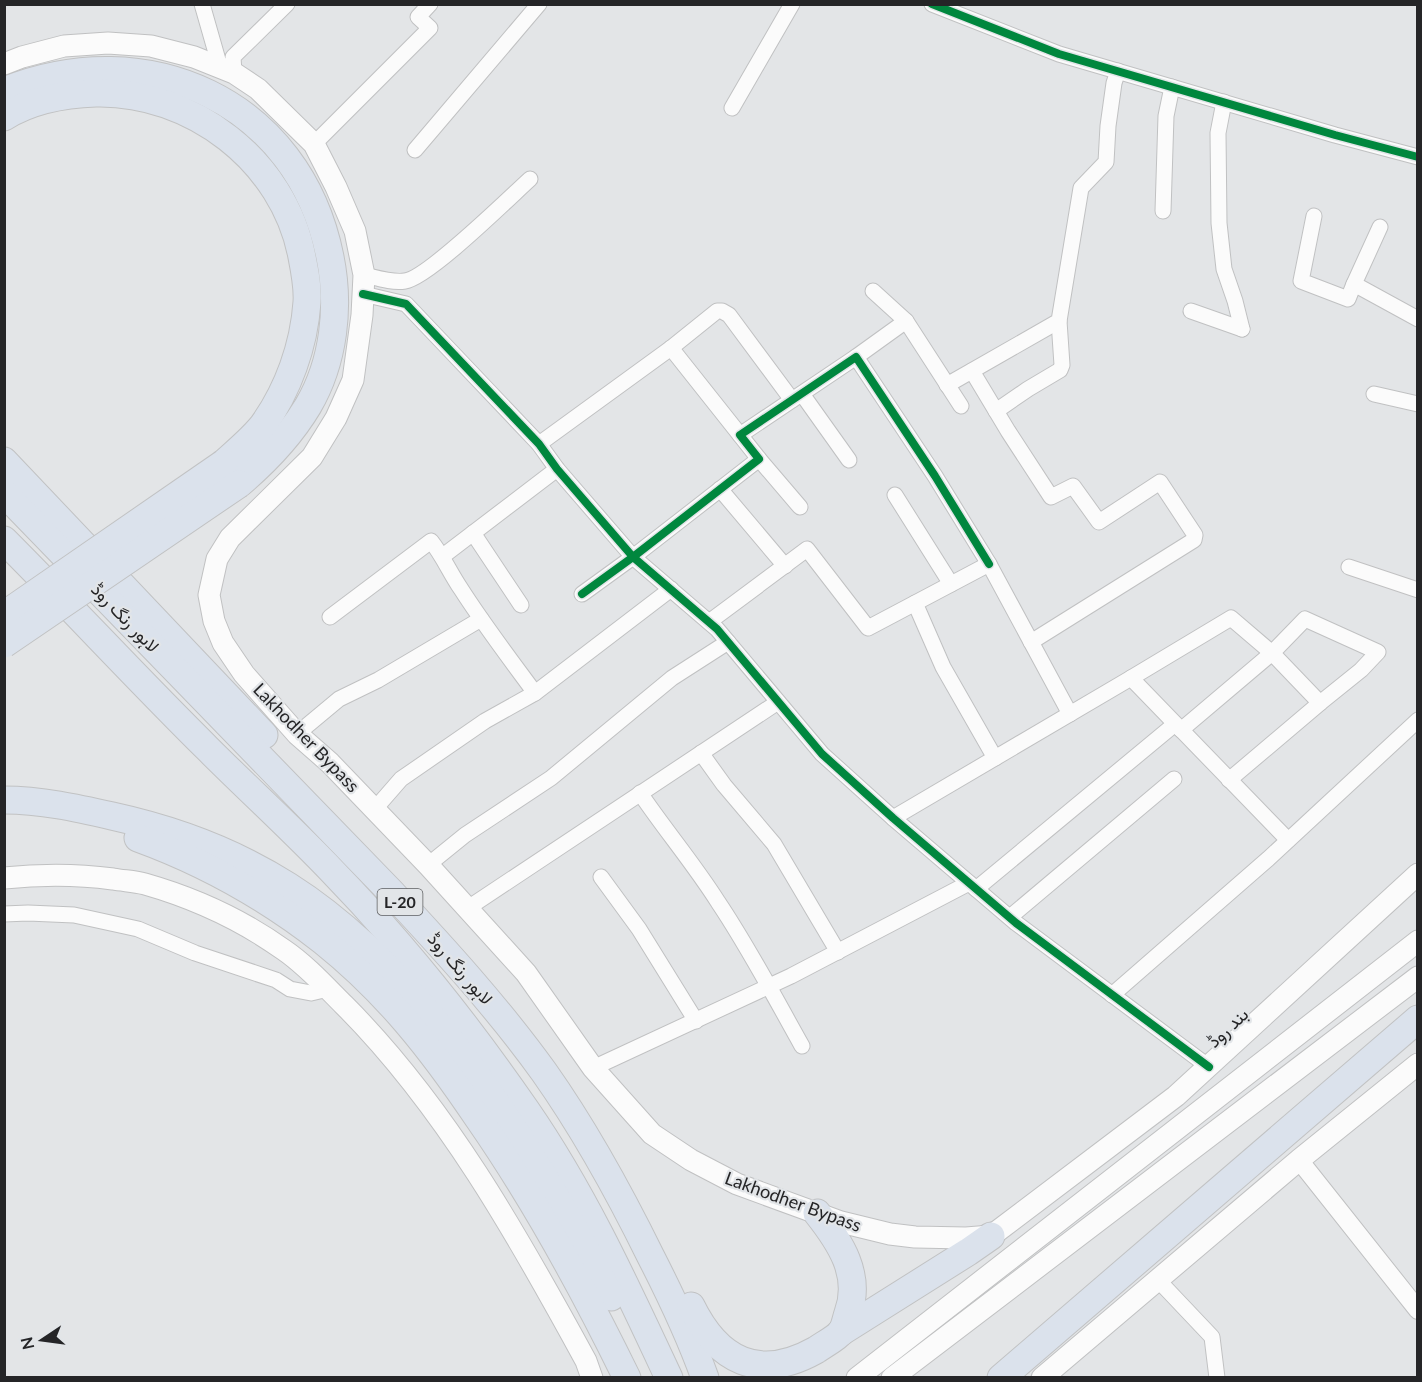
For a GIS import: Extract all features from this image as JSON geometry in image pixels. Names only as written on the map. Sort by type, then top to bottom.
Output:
[{"type":"highway","points":[[4,91],[52,75],[103,69],[169,78],[204,91],[236,108],[288,159],[306,186],[324,231],[334,277],[335,308],[330,344],[321,377],[308,406],[259,468],[231,474],[4,615]]},
{"type":"highway","points":[[4,117],[14,111],[51,98],[77,94],[113,93],[143,97],[170,105],[210,124],[232,140],[271,182],[288,214],[299,244],[307,302],[298,353],[280,398],[231,474],[4,644]]},
{"type":"highway","points":[[4,461],[310,784],[353,853]]},
{"type":"highway","name":"لاہور رنگ روڈ","points":[[4,493],[391,892],[485,998],[544,1072],[588,1141],[631,1216],[668,1291],[705,1377]]},
{"type":"highway","name":"لاہور رنگ روڈ","points":[[4,540],[207,748],[333,871],[411,960],[527,1112],[583,1202],[632,1299],[667,1377]]},
{"type":"highway","points":[[4,800],[62,806],[142,823],[186,836],[256,867],[290,887],[358,941],[412,994],[489,1093],[560,1203],[627,1328],[667,1377]]},
{"type":"highway","points":[[4,805],[125,833],[208,868],[290,916],[325,942],[366,979],[423,1039],[503,1154],[538,1210],[627,1377]]},
{"type":"highway","points":[[391,892],[450,934],[494,986],[565,1081],[620,1169],[696,1316],[712,1341],[724,1352],[746,1364],[771,1368],[802,1359],[991,1236]]},
{"type":"highway","points":[[1001,1377],[1418,1019]]},
{"type":"highway","points":[[817,1213],[842,1248],[851,1274],[850,1307],[841,1332]]},
{"type":"main road","name":"Lakhodher Bypass","points":[[4,64],[64,46],[108,43],[151,46],[194,57],[227,70],[258,89],[314,144],[355,231],[364,285],[353,380],[336,418],[312,456],[230,538],[217,559],[209,595],[214,621],[223,643],[244,674],[297,734],[330,763],[428,865],[526,973],[593,1068],[652,1134],[691,1160],[737,1184],[841,1222],[890,1234],[940,1238],[991,1236]]},
{"type":"main road","points":[[4,878],[61,874],[143,883],[215,910],[245,925],[285,951],[328,989],[371,1032],[439,1117],[527,1256],[582,1353],[592,1377]]},
{"type":"main road","name":"بند روڈ","points":[[991,1236],[1176,1096],[1418,874]]},
{"type":"main road","points":[[857,1377],[1418,941]]},
{"type":"main road","points":[[892,1377],[1418,977]]},
{"type":"main road","points":[[1042,1377],[1299,1160],[1418,1064]]},
{"type":"street","points":[[202,4],[227,70]]},
{"type":"street","points":[[227,70],[233,57],[287,4]]},
{"type":"street","points":[[314,144],[430,28],[418,17],[430,4]]},
{"type":"street","points":[[415,150],[539,4]]},
{"type":"street","points":[[732,108],[792,4]]},
{"type":"street","points":[[932,4],[1059,54],[1418,157]]},
{"type":"street","points":[[996,411],[1060,370],[1062,365],[1059,321],[1081,188],[1106,162],[1108,126],[1118,71]]},
{"type":"street","points":[[1164,211],[1166,116],[1172,87]]},
{"type":"street","points":[[1191,311],[1242,329],[1224,269],[1219,223],[1218,134],[1224,102]]},
{"type":"street","points":[[364,285],[408,281],[447,254],[530,179]]},
{"type":"street","points":[[1314,216],[1301,281],[1348,299],[1380,227]]},
{"type":"street","points":[[1354,284],[1418,319]]},
{"type":"street","points":[[364,285],[406,304],[539,444],[557,469],[633,557],[709,622],[728,642],[822,754],[893,818],[1010,917],[1209,1067]]},
{"type":"street","points":[[873,291],[906,321],[961,406]]},
{"type":"street","points":[[539,444],[671,348],[717,311],[722,311],[729,315],[849,460]]},
{"type":"street","points":[[740,435],[906,321]]},
{"type":"street","points":[[948,385],[1059,321]]},
{"type":"street","points":[[671,348],[800,507]]},
{"type":"street","points":[[856,357],[935,476],[989,564],[1070,714]]},
{"type":"street","points":[[972,371],[1051,497],[1073,486],[1099,522],[1160,482],[1195,535],[1194,540],[1031,642]]},
{"type":"street","points":[[1374,394],[1418,404]]},
{"type":"street","points":[[582,594],[759,459]]},
{"type":"street","points":[[442,556],[557,469]]},
{"type":"street","points":[[720,489],[785,566]]},
{"type":"street","points":[[895,495],[951,584]]},
{"type":"street","points":[[473,533],[521,605]]},
{"type":"street","points":[[330,617],[431,541],[459,587],[535,693]]},
{"type":"street","points":[[709,622],[807,549],[868,628],[989,564]]},
{"type":"street","points":[[1349,567],[1418,590]]},
{"type":"street","points":[[374,810],[401,779],[485,721],[535,693],[671,589]]},
{"type":"street","points":[[915,603],[943,668],[994,759]]},
{"type":"street","points":[[893,818],[1231,618],[1272,652],[1320,703]]},
{"type":"street","points":[[297,734],[339,699],[378,681],[481,619]]},
{"type":"street","points":[[593,1068],[768,987],[973,886],[1272,652],[1305,619],[1378,652],[1361,670],[1229,780]]},
{"type":"street","points":[[428,865],[465,835],[551,778],[672,678],[728,642]]},
{"type":"street","points":[[1131,678],[1288,840]]},
{"type":"street","points":[[468,908],[778,702]]},
{"type":"street","points":[[1112,995],[1288,840],[1418,720]]},
{"type":"street","points":[[701,753],[724,785],[774,844],[838,952]]},
{"type":"street","points":[[1010,917],[1174,779]]},
{"type":"street","points":[[640,793],[720,904],[802,1046]]},
{"type":"street","points":[[601,877],[639,929],[696,1021]]},
{"type":"street","points":[[4,914],[74,915],[138,929],[195,953],[276,980],[290,989],[311,993],[328,989]]},
{"type":"street","points":[[1299,1160],[1418,1310]]},
{"type":"street","points":[[1158,1280],[1212,1336],[1217,1377]]},
{"type":"cycle path","points":[[932,4],[1059,54],[1418,157]]},
{"type":"cycle path","points":[[363,294],[406,304],[539,444],[557,469],[633,557],[717,629],[822,754],[1016,923],[1209,1067]]},
{"type":"cycle path","points":[[582,594],[759,459],[740,435],[856,357],[935,476],[989,564]]}]
